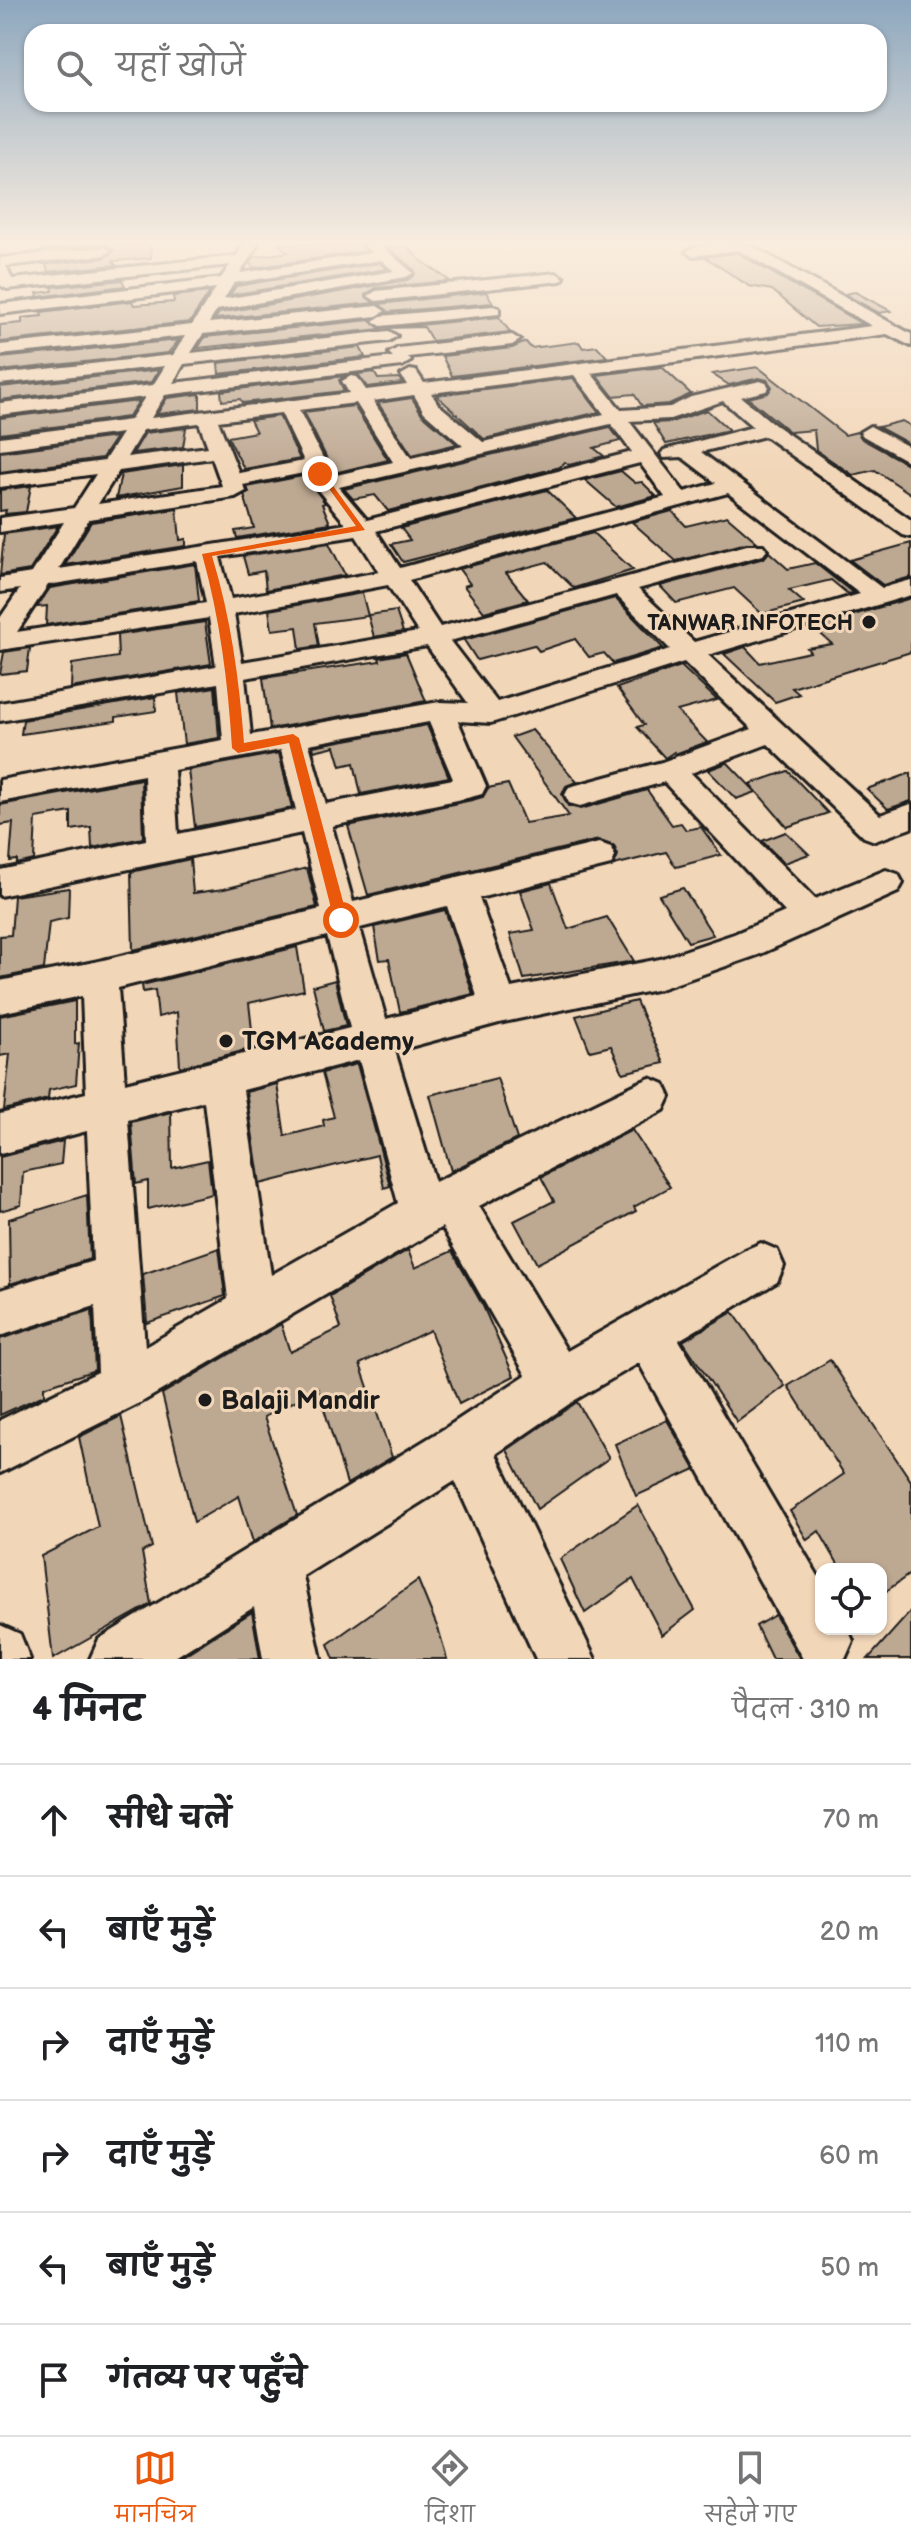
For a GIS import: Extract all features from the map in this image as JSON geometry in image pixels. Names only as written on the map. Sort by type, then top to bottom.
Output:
[{"type":"street","points":[[6,329],[34,321]]},
{"type":"street","points":[[6,329],[55,345],[134,321]]},
{"type":"street","points":[[182,321],[198,330],[270,321]]},
{"type":"street","points":[[0,640],[203,321]]},
{"type":"street","points":[[0,379],[217,355],[332,321]]},
{"type":"street","points":[[381,321],[418,390],[444,420],[479,449]]},
{"type":"street","points":[[876,321],[911,341]]},
{"type":"street","points":[[0,443],[889,329]]},
{"type":"street","points":[[0,409],[344,368],[512,340]]},
{"type":"street","points":[[55,345],[57,373]]},
{"type":"street","points":[[217,355],[221,383]]},
{"type":"street","points":[[344,368],[360,398],[406,466]]},
{"type":"street","points":[[580,370],[679,500]]},
{"type":"street","points":[[231,481],[406,466],[616,417],[684,410],[698,401],[760,387]]},
{"type":"street","points":[[726,394],[768,429],[911,530]]},
{"type":"street","points":[[288,407],[320,474],[362,528],[434,637],[491,714]]},
{"type":"street","points":[[0,525],[235,491],[207,418]]},
{"type":"street","points":[[0,585],[362,528],[768,429]]},
{"type":"street","points":[[870,432],[911,457]]},
{"type":"street","points":[[685,450],[730,486],[899,594]]},
{"type":"street","points":[[0,481],[220,451]]},
{"type":"street","points":[[0,640],[222,608],[393,577],[730,486]]},
{"type":"street","points":[[0,712],[434,637],[755,550]]},
{"type":"street","points":[[207,554],[222,608],[233,674],[238,748]]},
{"type":"street","points":[[620,586],[875,829],[911,816]]},
{"type":"street","points":[[0,791],[439,711],[491,714],[690,652],[899,594]]},
{"type":"street","points":[[0,883],[471,786],[439,711]]},
{"type":"street","points":[[580,795],[670,770],[773,732]]},
{"type":"street","points":[[293,738],[372,1039],[437,1206],[558,1383]]},
{"type":"street","points":[[159,763],[163,848]]},
{"type":"street","points":[[670,770],[809,915]]},
{"type":"street","points":[[0,997],[99,977],[599,856]]},
{"type":"street","points":[[0,1134],[499,1007],[660,974],[745,945],[886,883]]},
{"type":"street","points":[[459,890],[499,1007]]},
{"type":"street","points":[[99,977],[123,1386]]},
{"type":"street","points":[[221,1078],[253,1311]]},
{"type":"street","points":[[0,1447],[123,1386],[437,1206],[650,1097]]},
{"type":"street","points":[[119,1659],[465,1445],[558,1383],[761,1266]]},
{"type":"street","points":[[0,1313],[117,1276]]},
{"type":"street","points":[[647,1331],[824,1641]]},
{"type":"street","points":[[465,1445],[566,1659]]},
{"type":"street","points":[[273,1561],[292,1659]]},
{"type":"building","points":[[190,321],[0,342],[0,325]]},
{"type":"building","points":[[356,321],[372,321],[381,329],[198,348],[205,337]]},
{"type":"building","points":[[455,321],[502,321],[510,332],[432,341],[424,327],[389,328]]},
{"type":"building","points":[[809,321],[862,324],[816,327]]},
{"type":"building","points":[[179,340],[168,353],[0,371],[0,358]]},
{"type":"building","points":[[526,342],[531,348],[579,342],[583,348],[597,346],[607,357],[452,376],[442,356],[512,348]]},
{"type":"building","points":[[360,347],[365,357],[219,374],[218,363]]},
{"type":"building","points":[[662,367],[691,394],[669,404],[642,406],[634,394],[613,396],[597,375]]},
{"type":"building","points":[[758,367],[845,435],[857,432],[862,439],[911,466],[911,494],[875,470],[853,475],[816,450],[814,430],[790,432],[748,398],[768,393],[772,387],[767,380],[759,378],[729,385],[712,374]]},
{"type":"building","points":[[159,370],[151,382],[0,400],[0,387]]},
{"type":"building","points":[[374,372],[378,379],[399,378],[402,383],[367,387],[358,374]]},
{"type":"building","points":[[345,376],[339,380],[344,391],[242,403],[240,399],[222,401],[221,391]]},
{"type":"building","points":[[573,378],[599,412],[484,439],[436,395]]},
{"type":"building","points":[[200,394],[200,409],[157,414],[167,398]]},
{"type":"building","points":[[412,398],[422,414],[457,444],[412,455],[378,403]]},
{"type":"building","points":[[139,401],[128,417],[0,434],[0,418]]},
{"type":"building","points":[[354,406],[388,460],[334,473],[304,412]]},
{"type":"building","points":[[707,410],[729,430],[666,444],[653,423],[671,422]]},
{"type":"building","points":[[279,416],[300,459],[244,469],[228,437],[256,432],[250,420]]},
{"type":"building","points":[[902,421],[911,426],[911,445],[878,427]]},
{"type":"building","points":[[610,427],[620,441],[594,448],[604,456],[569,465],[565,462],[560,467],[388,511],[375,495],[353,499],[344,489]]},
{"type":"building","points":[[186,428],[183,447],[133,453],[145,433]]},
{"type":"building","points":[[116,437],[102,458],[0,472],[0,452]]},
{"type":"building","points":[[183,465],[183,486],[116,498],[121,474]]},
{"type":"building","points":[[621,471],[635,483],[642,482],[656,496],[616,507],[585,480]]},
{"type":"building","points":[[307,475],[325,503],[322,504],[330,523],[237,538],[235,531],[254,528],[244,495],[249,492],[247,487]]},
{"type":"building","points":[[31,486],[26,512],[5,514],[6,510],[0,511],[0,490]]},
{"type":"building","points":[[547,490],[576,518],[403,562],[391,544],[410,540],[401,528]]},
{"type":"building","points":[[177,509],[180,540],[186,539],[186,546],[65,565],[91,522]]},
{"type":"building","points":[[672,511],[686,526],[727,516],[757,542],[676,561],[632,522]]},
{"type":"building","points":[[58,526],[30,570],[0,575],[4,534]]},
{"type":"building","points":[[593,533],[633,570],[574,588],[547,562],[506,573],[528,600],[484,612],[464,586],[470,584],[459,569]]},
{"type":"building","points":[[329,543],[345,575],[266,590],[264,571],[248,574],[243,556]]},
{"type":"building","points":[[911,543],[911,577],[883,585],[850,560]]},
{"type":"building","points":[[769,552],[788,569],[815,563],[853,593],[848,594],[831,580],[789,590],[804,603],[762,614],[734,588],[676,603],[660,586],[764,558]]},
{"type":"building","points":[[195,564],[199,601],[46,625],[47,606],[37,607],[50,588]]},
{"type":"building","points":[[362,593],[368,616],[315,623],[319,646],[300,649],[297,627],[272,630],[269,610]]},
{"type":"building","points":[[615,598],[663,648],[613,663],[604,653],[589,657],[575,639],[539,651],[534,645],[477,660],[464,640]]},
{"type":"building","points":[[911,598],[911,652],[792,688],[799,694],[775,702],[724,654],[745,647],[760,663],[810,652],[807,648],[832,644],[813,627]]},
{"type":"building","points":[[396,611],[403,632],[374,637],[368,615]]},
{"type":"building","points":[[205,622],[211,664],[71,688],[72,664],[118,657],[117,635]]},
{"type":"building","points":[[30,648],[27,671],[0,674],[4,652]]},
{"type":"building","points":[[406,653],[426,701],[270,729],[263,678],[380,661],[379,658]]},
{"type":"building","points":[[681,666],[717,700],[677,711],[707,742],[674,752],[665,758],[637,727],[644,725],[617,688]]},
{"type":"building","points":[[215,687],[219,738],[184,744],[178,693]]},
{"type":"building","points":[[155,697],[156,711],[116,717],[116,721],[21,734],[23,720]]},
{"type":"building","points":[[427,725],[449,777],[361,794],[354,763],[341,766],[335,746],[314,751],[313,746]]},
{"type":"building","points":[[532,730],[577,782],[566,786],[562,794],[568,806],[581,809],[647,790],[672,825],[681,823],[686,830],[701,827],[721,855],[676,867],[666,852],[614,865],[618,855],[614,846],[598,840],[368,895],[348,826],[472,800],[483,797],[488,788],[508,784],[525,823],[569,816],[512,737]]},
{"type":"building","points":[[279,753],[292,808],[195,827],[188,770]]},
{"type":"building","points":[[728,763],[756,792],[736,799],[708,770]]},
{"type":"building","points":[[788,771],[828,813],[787,827],[750,784]]},
{"type":"building","points":[[911,773],[911,801],[888,809],[867,789]]},
{"type":"building","points":[[141,779],[143,838],[92,848],[91,827],[71,830],[71,812],[36,818],[34,860],[17,864],[17,860],[10,861],[13,823],[0,825],[0,805]]},
{"type":"building","points":[[786,832],[809,854],[784,863],[762,841]]},
{"type":"building","points":[[190,859],[193,893],[224,889],[307,868],[317,907],[133,950],[131,872]]},
{"type":"building","points":[[551,883],[568,929],[607,917],[634,961],[524,979],[510,934],[534,930],[520,891]]},
{"type":"building","points":[[69,888],[68,918],[49,922],[44,969],[0,978],[0,936],[11,935],[14,896]]},
{"type":"building","points":[[683,888],[713,935],[688,942],[659,895]]},
{"type":"building","points":[[445,910],[473,994],[400,1012],[389,959],[380,960],[374,927]]},
{"type":"building","points":[[297,947],[304,990],[249,1003],[254,1048],[180,1067],[177,1012],[158,1017],[155,990],[143,992],[142,985]]},
{"type":"building","points":[[335,980],[346,1026],[324,1031],[313,986]]},
{"type":"building","points":[[75,1001],[75,1044],[79,1043],[76,1084],[49,1090],[48,1099],[4,1110],[10,1054],[0,1056],[0,1016]]},
{"type":"building","points":[[636,1001],[664,1063],[623,1073],[611,1046],[590,1051],[576,1016]]},
{"type":"building","points":[[357,1064],[390,1186],[384,1188],[377,1155],[260,1184],[246,1092],[277,1084],[285,1136],[324,1126],[323,1120],[334,1117],[322,1073]]},
{"type":"building","points":[[497,1078],[517,1139],[451,1171],[430,1095]]},
{"type":"building","points":[[171,1112],[172,1168],[208,1160],[212,1194],[148,1209],[148,1181],[136,1184],[131,1122]]},
{"type":"building","points":[[632,1130],[670,1187],[634,1207],[636,1211],[537,1264],[514,1221],[554,1201],[541,1177]]},
{"type":"building","points":[[63,1141],[61,1164],[23,1172],[21,1205],[0,1211],[0,1157]]},
{"type":"building","points":[[87,1195],[90,1259],[10,1284],[9,1219]]},
{"type":"building","points":[[219,1248],[225,1296],[147,1323],[143,1274]]},
{"type":"building","points":[[408,1250],[415,1268],[452,1251],[483,1306],[514,1376],[459,1404],[430,1330],[360,1364],[392,1457],[347,1484],[318,1389],[264,1417],[297,1515],[253,1542],[239,1496],[194,1522],[162,1394],[281,1324],[290,1352],[341,1328],[330,1296]]},
{"type":"building","points":[[92,1310],[95,1370],[44,1387],[44,1395],[0,1415],[0,1339]]},
{"type":"building","points":[[733,1312],[785,1386],[737,1422],[683,1341]]},
{"type":"building","points":[[830,1360],[911,1481],[911,1573],[887,1591],[887,1563],[838,1563],[819,1531],[807,1540],[790,1511],[844,1474],[788,1386]]},
{"type":"building","points":[[577,1402],[609,1458],[537,1509],[507,1450]]},
{"type":"building","points":[[121,1416],[152,1547],[142,1552],[151,1604],[53,1659],[41,1556],[98,1527],[79,1437]]},
{"type":"building","points":[[667,1420],[695,1469],[636,1496],[615,1444]]},
{"type":"building","points":[[638,1505],[695,1610],[662,1635],[633,1579],[585,1613],[560,1559]]},
{"type":"building","points":[[418,1580],[447,1659],[334,1659],[328,1644]]},
{"type":"building","points":[[911,1611],[911,1659],[868,1659]]},
{"type":"building","points":[[252,1612],[260,1659],[178,1659]]},
{"type":"building","points":[[775,1615],[800,1659],[772,1659],[756,1626]]},
{"type":"place","name":"TANWAR INFOTECH","points":[[869,622]]},
{"type":"place","name":"TGM Academy","points":[[226,1041]]},
{"type":"place","name":"Balaji Mandir","points":[[205,1400]]},
{"type":"route","points":[[320,474],[362,528],[207,554],[222,608],[233,674],[238,748],[293,738],[341,920]]}]
